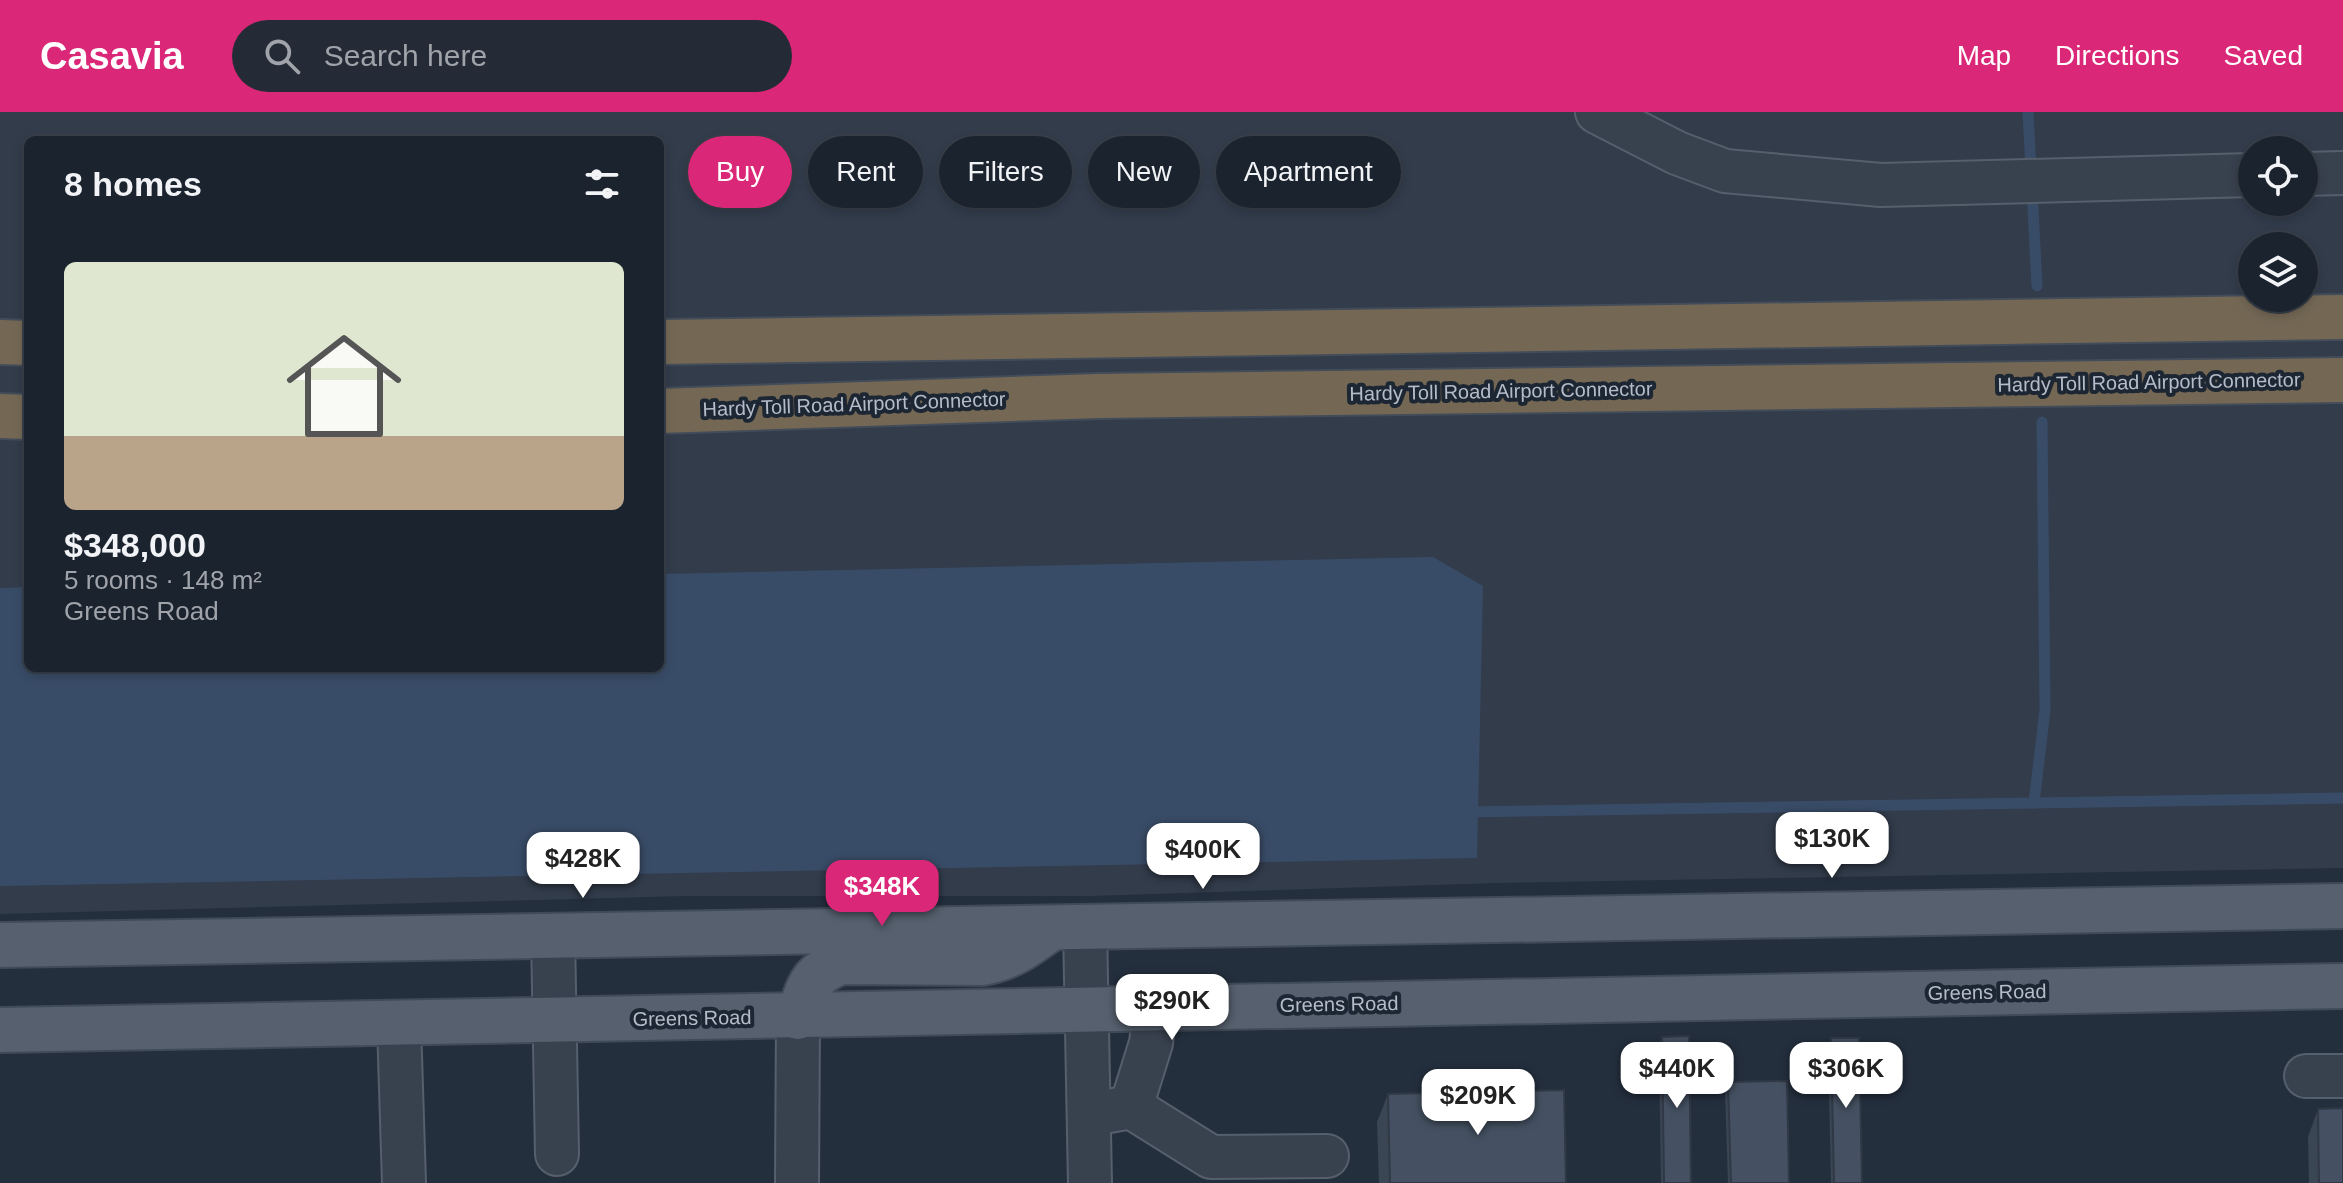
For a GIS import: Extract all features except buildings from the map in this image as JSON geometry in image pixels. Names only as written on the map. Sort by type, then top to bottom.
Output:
[{"type":"highway","points":[[664,342],[2343,317]]},
{"type":"highway","points":[[0,342],[24,343]]},
{"type":"highway","name":"Hardy Toll Road Airport Connector","points":[[664,411],[1099,396],[2343,380]]},
{"type":"highway","points":[[0,416],[24,417]]},
{"type":"main road","points":[[0,945],[2343,906]]},
{"type":"main road","points":[[798,1017],[813,979],[824,969],[841,962],[982,963],[1004,959],[1068,928]]},
{"type":"main road","name":"Greens Road","points":[[0,1030],[2343,986]]},
{"type":"lane","points":[[1597,112],[1677,153],[1725,171],[1881,185],[2238,175]]},
{"type":"lane","points":[[2318,174],[2343,173]]},
{"type":"lane","points":[[1068,928],[1087,1010],[1090,1183]]},
{"type":"lane","points":[[553,935],[557,1154]]},
{"type":"lane","points":[[1131,1107],[1151,1043],[1155,1009]]},
{"type":"lane","points":[[797,1183],[798,1017]]},
{"type":"lane","points":[[399,1024],[404,1183]]},
{"type":"lane","points":[[1089,1114],[1131,1107],[1211,1157],[1327,1156]]},
{"type":"shaded area","points":[[0,112],[2343,112],[2343,868],[1497,883],[1090,896],[687,896],[0,914]]},
{"type":"water","points":[[1433,557],[1483,586],[1477,858],[0,886],[0,588],[24,587],[24,672],[664,672],[664,574]]},
{"type":"waterway","points":[[2028,112],[2037,286]]},
{"type":"waterway","points":[[2034,803],[2045,710],[2042,422]]},
{"type":"waterway","points":[[1464,812],[2343,798]]}]
